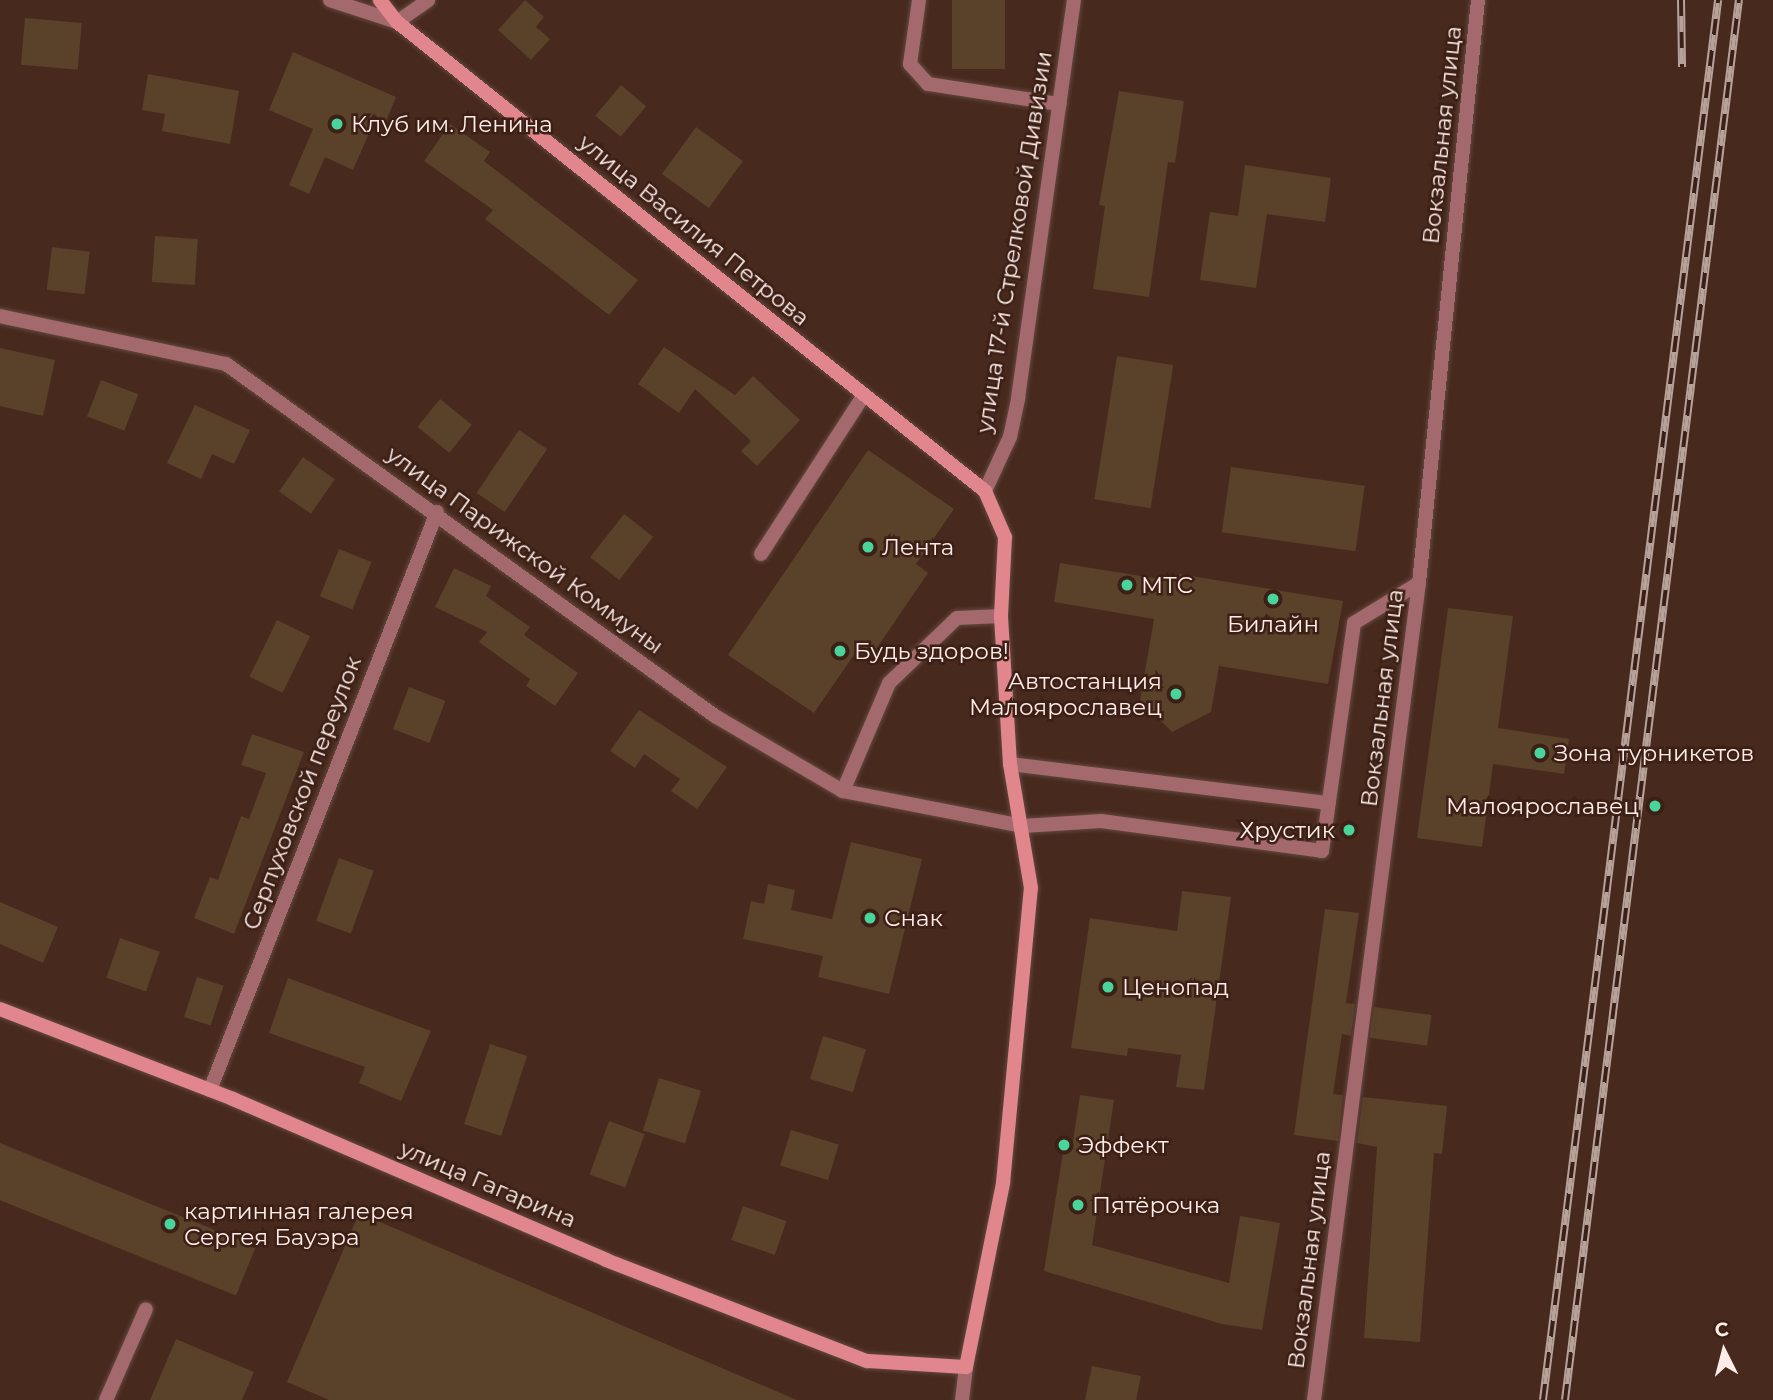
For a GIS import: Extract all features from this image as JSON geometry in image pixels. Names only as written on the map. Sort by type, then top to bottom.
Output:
[{"type":"main road","name":"улица Василия Петрова","points":[[380,0],[397,22],[985,491]]},
{"type":"main road","points":[[966,1367],[1003,1183],[1031,888],[1023,826],[1010,764],[1002,616],[1005,537],[985,491]]},
{"type":"main road","name":"улица Гагарина","points":[[0,1009],[211,1090],[606,1260],[867,1361],[966,1367]]},
{"type":"street","points":[[330,0],[397,22],[428,0]]},
{"type":"street","points":[[919,0],[910,64],[928,84],[1059,104]]},
{"type":"street","name":"улица 17-й Стрелковой Дивизии","points":[[985,491],[1010,437],[1018,398],[1074,0]]},
{"type":"street","name":"Вокзальная улица","points":[[1314,1400],[1419,583],[1478,0]]},
{"type":"street","name":"улица Парижской Коммуны","points":[[0,316],[226,364],[437,512],[715,716],[843,791],[1023,826],[1101,821],[1322,850],[1329,803]]},
{"type":"street","points":[[761,554],[864,395]]},
{"type":"street","name":"Серпуховской переулок","points":[[211,1090],[437,512]]},
{"type":"street","points":[[1010,764],[1329,803],[1354,623],[1419,583]]},
{"type":"street","points":[[843,791],[888,683],[957,618],[1002,616]]},
{"type":"street","points":[[106,1400],[146,1309]]},
{"type":"street","points":[[962,1400],[966,1367]]},
{"type":"building","points":[[525,0],[544,17],[536,27],[550,39],[531,60],[498,30]]},
{"type":"building","points":[[952,0],[1005,0],[1005,69],[952,69]]},
{"type":"building","points":[[25,18],[82,23],[78,70],[21,65]]},
{"type":"building","name":"Клуб им. Ленина","points":[[293,52],[396,97],[384,126],[374,122],[353,170],[325,157],[309,194],[289,185],[313,129],[269,110]]},
{"type":"building","points":[[148,74],[239,91],[230,144],[162,131],[165,114],[142,110]]},
{"type":"building","points":[[621,85],[646,106],[621,137],[595,116]]},
{"type":"building","points":[[1119,91],[1184,101],[1175,163],[1168,162],[1149,297],[1093,289],[1105,206],[1099,205]]},
{"type":"building","points":[[450,124],[490,152],[484,161],[638,280],[609,315],[485,219],[493,210],[424,161]]},
{"type":"building","points":[[696,127],[743,161],[709,208],[662,174]]},
{"type":"building","points":[[1245,165],[1331,178],[1325,222],[1267,214],[1256,288],[1200,280],[1210,212],[1238,216]]},
{"type":"building","points":[[155,236],[198,239],[195,285],[152,282]]},
{"type":"building","points":[[52,247],[90,252],[84,294],[47,290]]},
{"type":"building","points":[[664,347],[735,395],[753,376],[800,420],[757,466],[741,451],[751,441],[695,389],[679,413],[638,384]]},
{"type":"building","points":[[0,348],[55,360],[43,416],[0,406]]},
{"type":"building","points":[[1117,356],[1173,365],[1151,508],[1094,499]]},
{"type":"building","points":[[101,380],[138,394],[124,431],[87,416]]},
{"type":"building","points":[[440,399],[472,425],[449,453],[417,427]]},
{"type":"building","points":[[195,405],[250,430],[234,464],[212,454],[201,479],[167,463]]},
{"type":"building","points":[[519,430],[547,449],[505,512],[477,493]]},
{"type":"building","points":[[868,450],[954,509],[916,564],[928,573],[870,658],[858,649],[814,713],[728,655]]},
{"type":"building","points":[[303,457],[335,479],[311,514],[279,491]]},
{"type":"building","points":[[1231,467],[1365,486],[1356,551],[1222,532]]},
{"type":"building","points":[[624,514],[653,537],[619,580],[590,557]]},
{"type":"building","points":[[339,549],[371,562],[352,609],[320,596]]},
{"type":"building","points":[[1060,563],[1178,582],[1179,574],[1343,601],[1328,684],[1219,666],[1211,712],[1172,732],[1140,700],[1154,619],[1054,602]]},
{"type":"building","points":[[454,568],[491,586],[486,596],[530,627],[524,635],[578,673],[555,706],[526,686],[530,679],[479,642],[487,632],[435,607]]},
{"type":"building","name":"Малоярославец","points":[[1448,608],[1513,616],[1498,728],[1569,739],[1564,774],[1493,764],[1482,847],[1417,838]]},
{"type":"building","points":[[277,620],[310,636],[283,693],[249,677]]},
{"type":"building","points":[[409,687],[445,701],[429,743],[393,729]]},
{"type":"building","points":[[639,710],[727,767],[697,809],[671,791],[680,779],[644,754],[635,768],[610,751]]},
{"type":"building","points":[[252,734],[304,752],[234,934],[194,918],[210,877],[218,880],[241,816],[249,819],[266,773],[241,765]]},
{"type":"building","name":"Снак","points":[[851,842],[922,859],[889,994],[818,977],[823,956],[743,939],[751,901],[764,904],[768,884],[795,890],[791,910],[832,919]]},
{"type":"building","points":[[339,858],[374,871],[351,934],[316,921]]},
{"type":"building","points":[[1182,891],[1231,897],[1204,1090],[1176,1087],[1181,1055],[1128,1048],[1127,1056],[1071,1048],[1090,918],[1177,931]]},
{"type":"building","points":[[0,902],[58,927],[43,963],[0,944]]},
{"type":"building","points":[[1325,909],[1359,913],[1346,1003],[1355,1004],[1351,1036],[1342,1034],[1333,1094],[1343,1095],[1338,1141],[1294,1135]]},
{"type":"building","points":[[120,938],[160,952],[146,991],[106,978]]},
{"type":"building","points":[[197,977],[224,986],[211,1026],[184,1017]]},
{"type":"building","points":[[288,978],[431,1031],[401,1101],[359,1083],[365,1067],[269,1033]]},
{"type":"building","points":[[1374,1007],[1431,1015],[1427,1046],[1370,1038]]},
{"type":"building","points":[[823,1036],[866,1049],[853,1092],[810,1079]]},
{"type":"building","points":[[490,1044],[527,1056],[501,1136],[464,1124]]},
{"type":"building","points":[[659,1078],[701,1091],[685,1143],[643,1131]]},
{"type":"building","points":[[1080,1095],[1114,1100],[1092,1245],[1229,1283],[1240,1216],[1280,1223],[1262,1330],[1222,1324],[1044,1271],[1065,1140],[1073,1141]]},
{"type":"building","points":[[1363,1097],[1447,1106],[1442,1154],[1434,1153],[1420,1342],[1364,1338],[1377,1147],[1357,1143]]},
{"type":"building","points":[[609,1121],[645,1134],[625,1188],[590,1175]]},
{"type":"building","points":[[791,1130],[839,1145],[828,1180],[780,1165]]},
{"type":"building","points":[[0,1143],[256,1246],[236,1296],[0,1200]]},
{"type":"building","points":[[743,1206],[786,1221],[775,1255],[731,1240]]},
{"type":"building","points":[[359,1213],[797,1400],[329,1400],[287,1382]]},
{"type":"building","points":[[176,1339],[254,1372],[242,1400],[150,1400]]},
{"type":"building","points":[[1092,1366],[1141,1376],[1136,1400],[1085,1400]]},
{"type":"railway","points":[[1681,0],[1682,67]]},
{"type":"railway","points":[[1543,1400],[1718,0]]},
{"type":"railway","points":[[1565,1400],[1739,0]]},
{"type":"place","name":"Клуб им. Ленина","points":[[337,124]]},
{"type":"place","name":"Лента","points":[[868,547]]},
{"type":"place","name":"МТС","points":[[1127,585]]},
{"type":"place","name":"Билайн","points":[[1273,599]]},
{"type":"place","name":"Будь здоров!","points":[[840,651]]},
{"type":"place","name":"Автостанция Малоярославец","points":[[1176,694]]},
{"type":"place","name":"Зона турникетов","points":[[1540,753]]},
{"type":"place","name":"Малоярославец","points":[[1655,806]]},
{"type":"place","name":"Хрустик","points":[[1349,830]]},
{"type":"place","name":"Снак","points":[[870,918]]},
{"type":"place","name":"Ценопад","points":[[1108,987]]},
{"type":"place","name":"Эффект","points":[[1064,1145]]},
{"type":"place","name":"Пятёрочка","points":[[1078,1205]]},
{"type":"place","name":"картинная галерея Сергея Бауэра","points":[[170,1224]]}]
